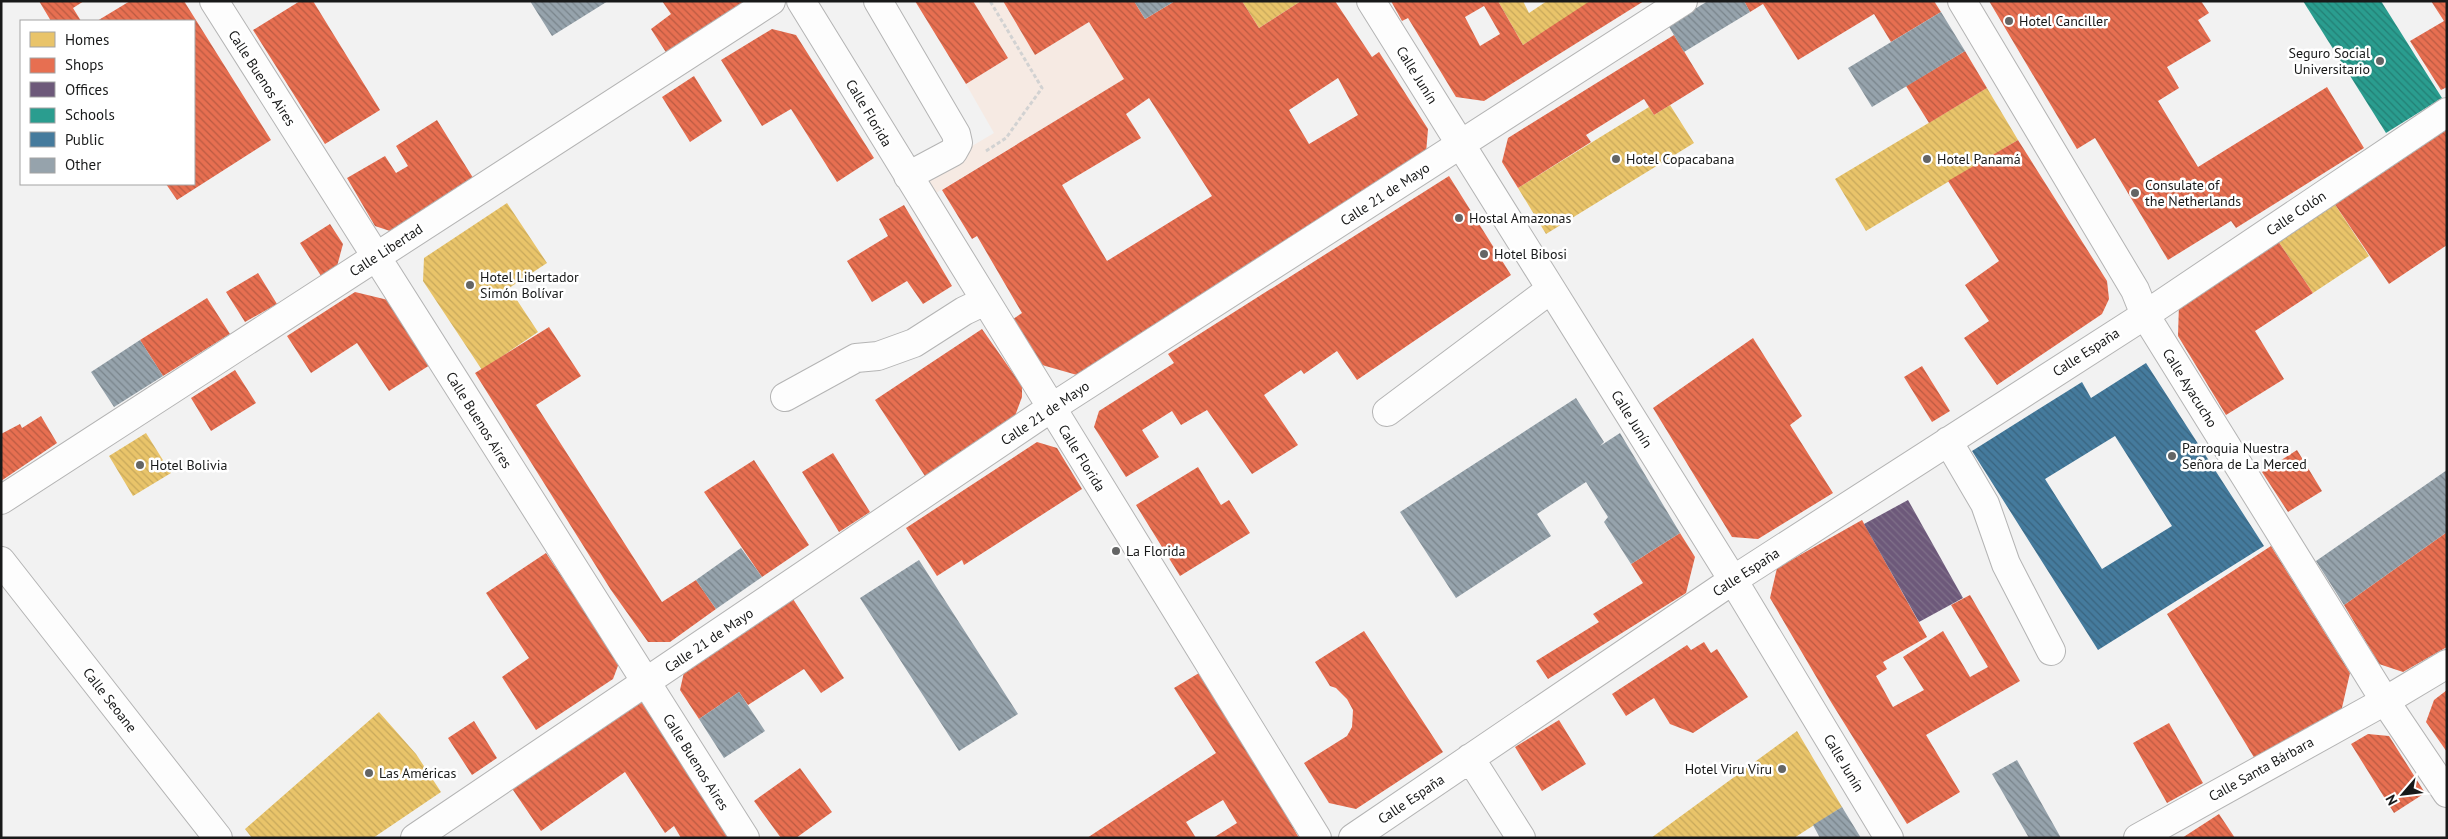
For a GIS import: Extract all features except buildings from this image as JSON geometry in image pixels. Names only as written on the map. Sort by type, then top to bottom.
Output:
[{"type":"street","name":"Calle Buenos Aires","points":[[214,1],[646,683],[724,816],[745,838]]},
{"type":"street","name":"Calle Libertad","points":[[1,500],[771,1]]},
{"type":"street","name":"Calle Florida","points":[[801,1],[1317,838]]},
{"type":"street","points":[[878,1],[956,134],[958,143],[953,152],[908,176]]},
{"type":"street","name":"Calle Junín","points":[[1371,1],[1733,580],[1889,838]]},
{"type":"street","name":"Calle 21 de Mayo","points":[[415,838],[1051,408],[1461,146],[1682,1]]},
{"type":"street","name":"Calle Ayacucho","points":[[1962,1],[2135,290],[2145,315],[2385,701],[2447,793]]},
{"type":"street","name":"Calle Colón","points":[[2145,315],[2447,112]]},
{"type":"street","points":[[1387,412],[1550,289]]},
{"type":"street","points":[[786,397],[856,358],[878,356],[914,343],[964,311],[985,301]]},
{"type":"street","name":"Calle España","points":[[1353,838],[1733,580],[2145,315]]},
{"type":"street","points":[[1948,441],[1986,504],[2006,564],[2052,651]]},
{"type":"street","name":"Calle Seoane","points":[[1,561],[218,838]]},
{"type":"street","name":"Calle Santa Bárbara","points":[[2138,838],[2385,701],[2447,664]]},
{"type":"street","points":[[1470,758],[1521,838]]},
{"type":"path","points":[[990,1],[1042,88]]},
{"type":"shaded area","points":[[973,1],[1003,1],[1035,55],[1089,22],[1124,79],[936,193],[925,174],[994,133],[966,84],[1008,58]]},
{"type":"place","name":"Hotel Canciller","points":[[2009,21]]},
{"type":"place","name":"Seguro Social Universitario","points":[[2380,61]]},
{"type":"place","name":"Hotel Copacabana","points":[[1616,159]]},
{"type":"place","name":"Hotel Panamá","points":[[1927,159]]},
{"type":"place","name":"Consulate of the Netherlands","points":[[2135,193]]},
{"type":"place","name":"Hostal Amazonas","points":[[1459,218]]},
{"type":"place","name":"Hotel Bibosi","points":[[1484,254]]},
{"type":"place","name":"Hotel Libertador Simón Bolívar","points":[[470,285]]},
{"type":"place","name":"Parroquia Nuestra Señora de La Merced","points":[[2172,456]]},
{"type":"place","name":"Hotel Bolivia","points":[[140,465]]},
{"type":"place","name":"La Florida","points":[[1116,551]]},
{"type":"place","name":"Hotel Viru Viru","points":[[1782,769]]},
{"type":"place","name":"Las Américas","points":[[369,773]]}]
